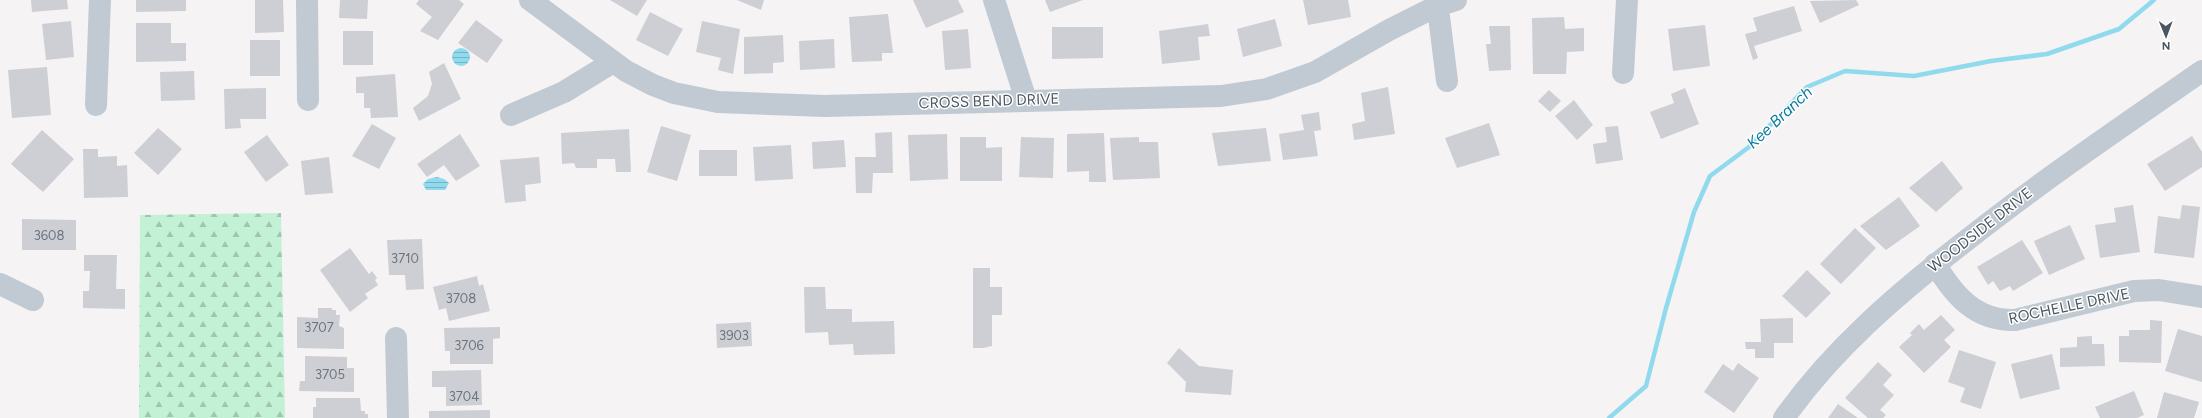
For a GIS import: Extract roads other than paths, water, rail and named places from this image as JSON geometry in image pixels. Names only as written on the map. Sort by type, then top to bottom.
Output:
[{"type":"street","points":[[96,104],[100,0]]},
{"type":"street","points":[[307,0],[308,100]]},
{"type":"street","name":"CROSS BEND DRIVE","points":[[530,0],[613,62],[653,85],[674,93],[718,102],[825,106],[1221,96],[1267,89],[1316,72],[1389,30],[1443,2]]},
{"type":"street","points":[[994,0],[1026,100]]},
{"type":"street","points":[[1623,72],[1627,0]]},
{"type":"street","points":[[1443,2],[1447,81]]},
{"type":"street","points":[[511,115],[564,92],[613,62]]},
{"type":"street","name":"WOODSIDE DRIVE","points":[[1784,418],[1804,390],[1838,351],[1891,300],[2025,194],[2202,72]]},
{"type":"street","name":"ROCHELLE DRIVE","points":[[1935,264],[1957,297],[1986,316],[2004,321],[2015,320],[2134,291],[2159,290],[2202,297]]},
{"type":"street","points":[[0,284],[33,300]]},
{"type":"street","points":[[396,338],[398,418]]},
{"type":"water","points":[[457,48],[465,48],[470,53],[468,64],[465,66],[457,66],[452,61],[452,53]]},
{"type":"water","points":[[437,177],[444,179],[449,183],[445,190],[426,190],[423,184],[428,179]]},
{"type":"waterway","name":"Kee Branch","points":[[1609,418],[1646,386],[1666,308],[1694,212],[1710,176],[1749,147],[1807,87],[1845,71],[1914,76],[1991,61],[2047,54],[2119,29],[2154,0]]}]
